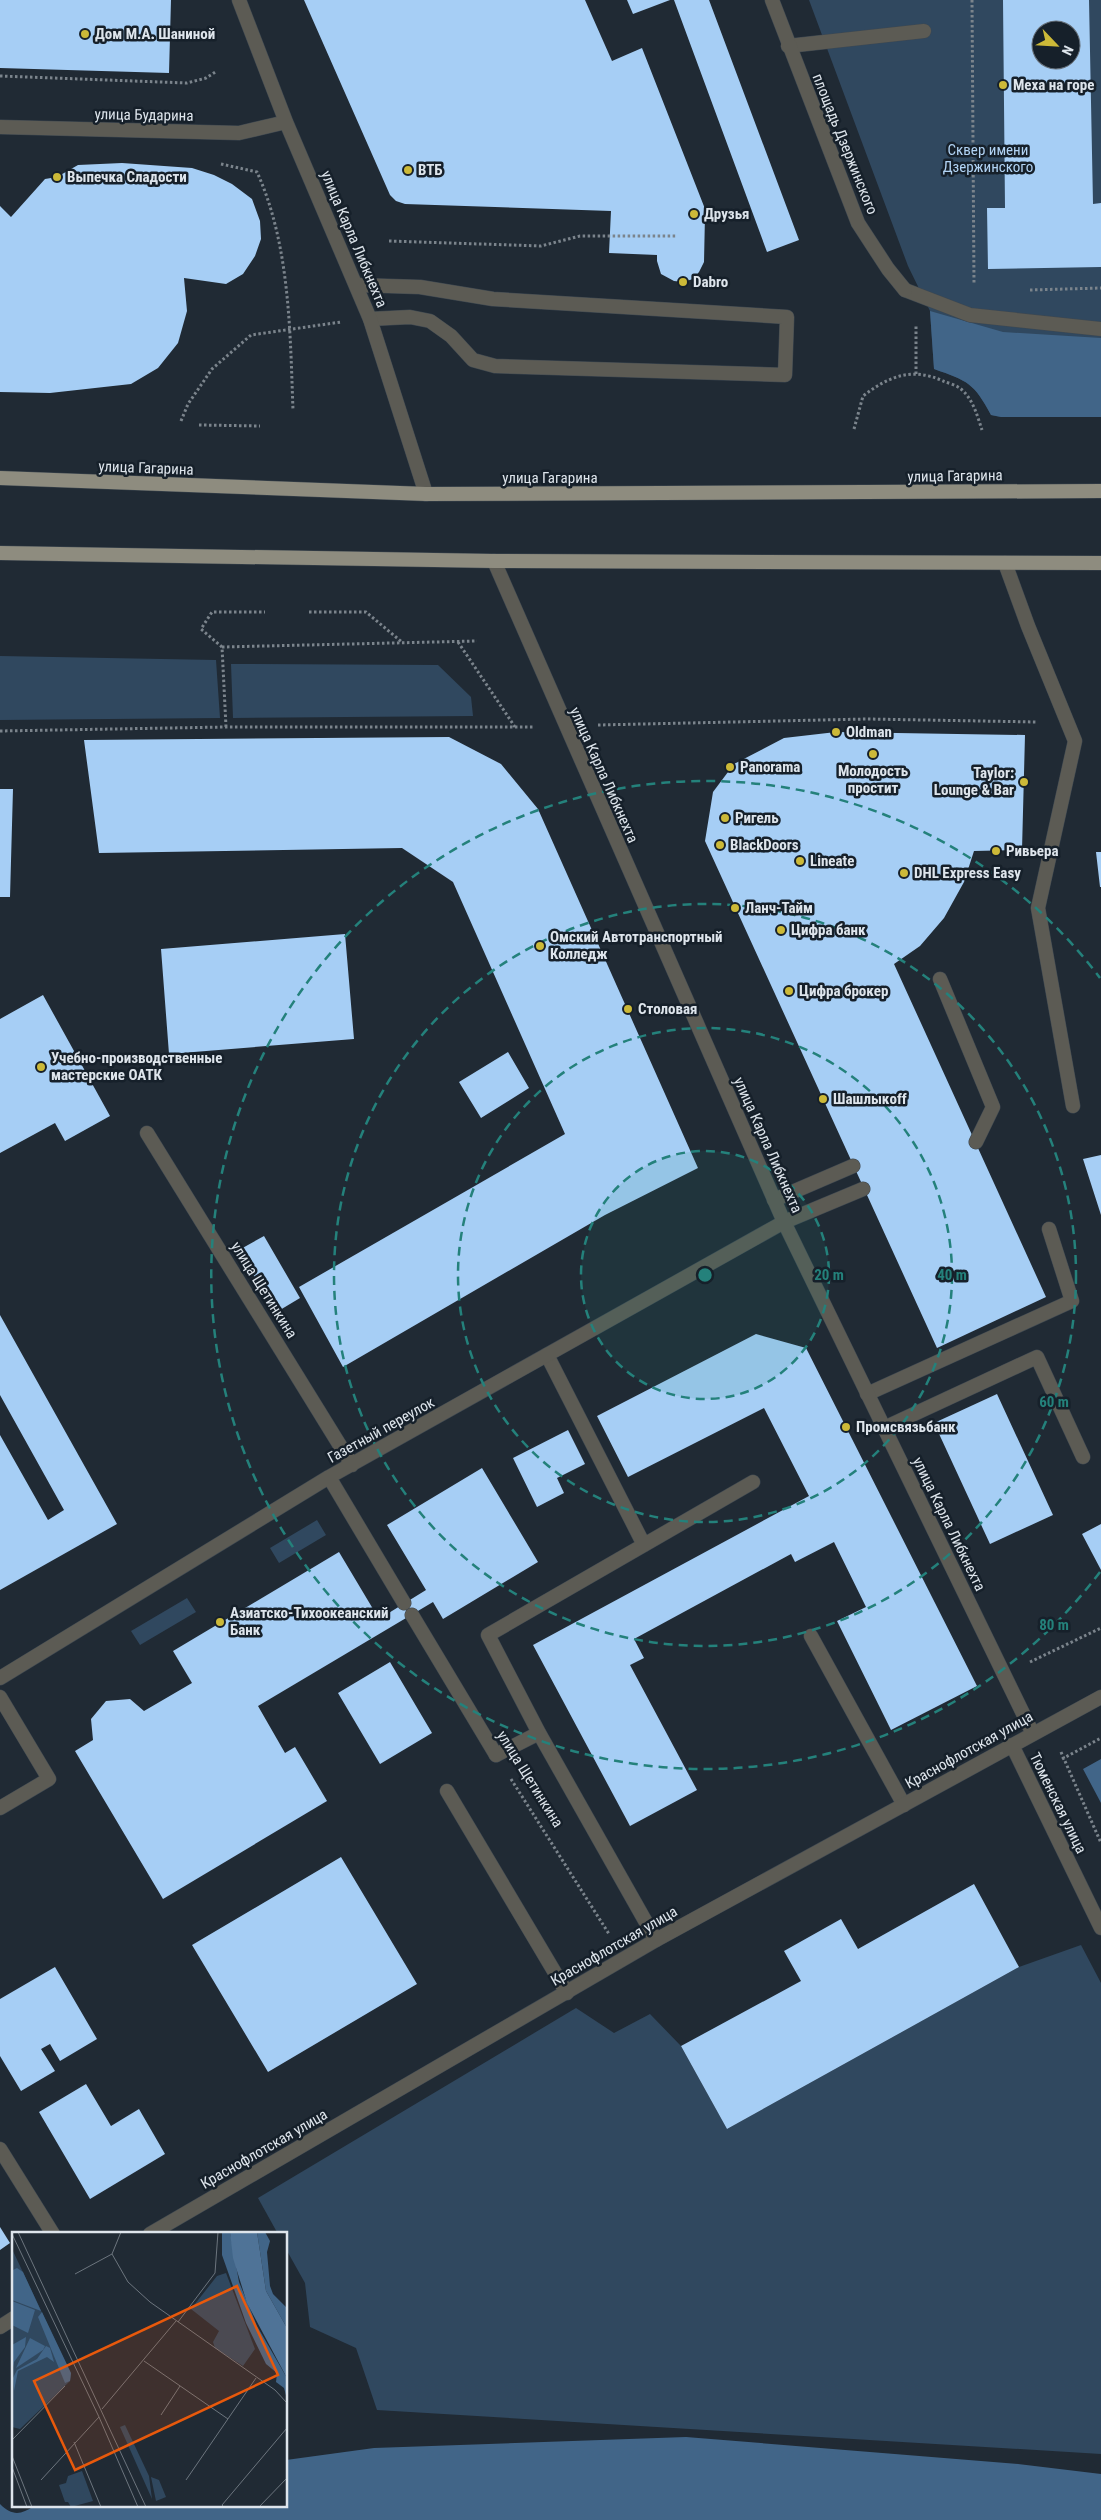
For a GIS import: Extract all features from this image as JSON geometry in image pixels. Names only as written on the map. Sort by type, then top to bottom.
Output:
[{"type":"main road","name":"улица Гагарина","points":[[0,478],[426,494],[1101,491]]},
{"type":"main road","points":[[0,553],[494,560],[1101,563]]},
{"type":"street","name":"улица Карла Либкнехта","points":[[239,0],[286,122],[370,319],[426,494]]},
{"type":"street","name":"площадь Дзержинского","points":[[772,0],[788,46],[858,223],[888,269],[905,290],[926,300]]},
{"type":"street","points":[[788,46],[924,32]]},
{"type":"street","name":"улица Бударина","points":[[0,127],[239,133],[286,122]]},
{"type":"street","points":[[356,285],[420,287],[494,299],[787,317],[785,375],[496,366],[473,360],[451,336],[430,321],[410,317],[370,319]]},
{"type":"street","points":[[926,300],[970,314],[1101,329]]},
{"type":"street","name":"улица Карла Либкнехта","points":[[494,560],[565,726],[784,1222],[1033,1734]]},
{"type":"street","points":[[1005,564],[1075,741],[1038,908],[1073,1106]]},
{"type":"street","points":[[940,979],[993,1107],[976,1142]]},
{"type":"street","name":"улица Щетинкина","points":[[147,1133],[352,1465]]},
{"type":"street","points":[[774,1200],[853,1166]]},
{"type":"street","name":"Газетный переулок","points":[[0,1678],[329,1477],[784,1222],[863,1189]]},
{"type":"street","points":[[867,1394],[1072,1301],[1049,1229]]},
{"type":"street","points":[[548,1355],[644,1545]]},
{"type":"street","points":[[884,1428],[1037,1357],[1083,1457]]},
{"type":"street","name":"улица Щетинкина","points":[[329,1477],[496,1755]]},
{"type":"street","points":[[656,1940],[540,1733],[488,1635],[753,1482]]},
{"type":"street","points":[[811,1636],[904,1805]]},
{"type":"street","points":[[0,1697],[49,1779],[0,1808]]},
{"type":"street","name":"Краснофлотская улица","points":[[153,2232],[567,1993],[624,1958],[1101,1697]]},
{"type":"street","points":[[496,1755],[540,1733]]},
{"type":"street","name":"Тюменская улица","points":[[1012,1745],[1101,1928]]},
{"type":"street","points":[[447,1791],[567,1993]]},
{"type":"street","points":[[0,2149],[52,2232]]},
{"type":"street","points":[[0,2327],[12,2319]]},
{"type":"path","points":[[972,0],[974,292]]},
{"type":"path","points":[[0,76],[187,83],[206,78],[217,71]]},
{"type":"path","points":[[256,172],[269,200],[281,255],[290,329],[294,410]]},
{"type":"path","points":[[389,241],[541,246],[580,236],[677,236]]},
{"type":"path","points":[[1023,290],[1101,288]]},
{"type":"path","points":[[916,374],[916,325],[921,307],[926,300]]},
{"type":"path","points":[[181,421],[188,404],[212,368],[250,335],[370,319]]},
{"type":"path","points":[[854,429],[863,396],[885,381],[901,375],[916,374],[930,375],[960,388],[974,406],[982,430]]},
{"type":"path","points":[[199,425],[260,426]]},
{"type":"path","points":[[264,612],[212,612],[201,629],[222,647],[477,641]]},
{"type":"path","points":[[309,612],[366,612],[403,643]]},
{"type":"path","points":[[458,642],[515,727]]},
{"type":"path","points":[[222,647],[226,727]]},
{"type":"path","points":[[0,732],[226,727],[515,727],[867,719],[1014,721]]},
{"type":"path","points":[[1027,1664],[1101,1628]]},
{"type":"path","points":[[1062,1759],[1101,1738]]},
{"type":"path","name":"улица Щетинкина","points":[[496,1755],[624,1958]]},
{"type":"green space","name":"Сквер имени Дзержинского","points":[[809,0],[1101,0],[1101,417],[1001,417],[991,415],[980,396],[969,384],[934,369],[930,311],[908,266]]},
{"type":"green space","points":[[0,656],[216,660],[220,718],[0,720]]},
{"type":"green space","points":[[231,664],[438,665],[471,697],[473,716],[233,718]]},
{"type":"green space","points":[[317,1520],[326,1535],[279,1563],[270,1548]]},
{"type":"green space","points":[[187,1598],[196,1612],[140,1645],[131,1631]]},
{"type":"green space","points":[[1081,1945],[1101,1983],[1101,2454],[377,2410],[356,2348],[310,2327],[305,2283],[288,2253],[288,2232],[277,2232],[258,2198],[576,2008],[614,2033],[650,2014],[681,2046],[727,2129],[1019,1967]]},
{"type":"shaded area","points":[[930,311],[1003,332],[1101,338],[1101,417],[1001,417],[991,415],[980,396],[969,384],[934,369]]},
{"type":"shaded area","points":[[1101,1759],[1101,1803],[1083,1769]]},
{"type":"shaded area","points":[[686,2437],[1018,2464],[1101,2474],[1101,2520],[0,2520],[0,2504],[9,2511],[17,2513],[30,2508],[288,2508],[288,2460],[374,2448]]},
{"type":"building","name":"Дом М.А. Шаниной","points":[[0,0],[171,0],[169,73],[0,68]]},
{"type":"building","points":[[304,0],[585,0],[612,61],[642,48],[707,214],[705,215],[704,262],[699,272],[693,279],[683,282],[674,281],[661,274],[657,255],[609,253],[611,211],[405,204],[396,201],[390,195]]},
{"type":"building","points":[[627,0],[670,0],[633,14]]},
{"type":"building","points":[[674,0],[709,0],[799,240],[767,252]]},
{"type":"building","points":[[1003,0],[1089,0],[1093,204],[1101,203],[1101,267],[988,269],[987,208],[1005,208]]},
{"type":"building","points":[[122,163],[192,168],[214,175],[232,184],[252,199],[260,221],[261,239],[255,256],[243,274],[226,284],[184,278],[187,311],[178,343],[158,368],[131,384],[50,393],[0,392],[0,206],[11,217],[45,179],[57,177],[78,165]]},
{"type":"building","points":[[836,732],[1025,735],[1022,850],[974,851],[964,882],[944,918],[920,946],[894,964],[1046,1297],[937,1348],[705,841],[713,792],[734,764],[784,738]]},
{"type":"building","name":"Омский Автотранспортный Колледж","points":[[449,737],[501,764],[538,809],[698,1168],[605,1215],[343,1367],[299,1287],[565,1134],[453,882],[402,848],[99,853],[84,740]]},
{"type":"building","points":[[0,789],[13,789],[10,897],[0,897]]},
{"type":"building","points":[[1096,852],[1101,852],[1101,887],[1100,887]]},
{"type":"building","points":[[345,934],[354,1039],[169,1054],[161,949]]},
{"type":"building","name":"Учебно-производственные мастерские ОАТК","points":[[43,995],[110,1116],[65,1141],[55,1123],[0,1153],[0,1019]]},
{"type":"building","points":[[508,1052],[529,1088],[481,1118],[459,1082]]},
{"type":"building","points":[[1101,1155],[1101,1215],[1083,1159]]},
{"type":"building","points":[[264,1236],[300,1298],[275,1313],[239,1250]]},
{"type":"building","points":[[0,1315],[117,1524],[0,1590],[0,1435],[48,1520],[64,1510],[0,1395]]},
{"type":"building","points":[[756,1334],[806,1348],[977,1686],[891,1730],[837,1621],[866,1607],[834,1542],[795,1562],[791,1554],[634,1639],[644,1658],[630,1665],[697,1790],[630,1826],[533,1645],[809,1496],[764,1408],[628,1477],[597,1416]]},
{"type":"building","points":[[997,1394],[1053,1515],[990,1544],[934,1423]]},
{"type":"building","points":[[568,1430],[585,1464],[557,1478],[564,1493],[537,1507],[513,1458]]},
{"type":"building","points":[[482,1468],[538,1562],[443,1619],[433,1602],[258,1706],[285,1753],[295,1747],[327,1801],[163,1899],[75,1751],[93,1740],[91,1719],[106,1701],[130,1699],[144,1711],[192,1683],[173,1651],[339,1552],[379,1619],[426,1590],[387,1525]]},
{"type":"building","points":[[1101,1524],[1101,1570],[1082,1534]]},
{"type":"building","points":[[390,1662],[432,1733],[380,1764],[338,1693]]},
{"type":"building","points":[[341,1857],[417,1984],[268,2072],[192,1945]]},
{"type":"building","points":[[974,1884],[1019,1967],[727,2129],[681,2046],[801,1981],[784,1951],[841,1919],[858,1949]]},
{"type":"building","points":[[55,1967],[97,2039],[60,2061],[50,2044],[41,2049],[55,2071],[21,2091],[0,2056],[0,1999]]},
{"type":"building","points":[[86,2084],[111,2126],[139,2109],[165,2154],[90,2199],[39,2112]]},
{"type":"building","points":[[0,2227],[10,2243],[0,2250]]},
{"type":"place","name":"Дом М.А. Шаниной","points":[[85,34]]},
{"type":"place","name":"Меха на горе","points":[[1003,85]]},
{"type":"place","name":"ВТБ","points":[[408,170]]},
{"type":"place","name":"Выпечка Сладости","points":[[57,177]]},
{"type":"place","name":"Друзья","points":[[694,214]]},
{"type":"place","name":"Dabro","points":[[683,282]]},
{"type":"place","name":"Oldman","points":[[836,732]]},
{"type":"place","name":"Молодость простит","points":[[873,754]]},
{"type":"place","name":"Panorama","points":[[730,767]]},
{"type":"place","name":"Taylor: Lounge & Bar","points":[[1024,782]]},
{"type":"place","name":"Ригель","points":[[725,818]]},
{"type":"place","name":"BlackDoors","points":[[720,845]]},
{"type":"place","name":"Ривьера","points":[[996,851]]},
{"type":"place","name":"Lineate","points":[[800,861]]},
{"type":"place","name":"DHL Express Easy","points":[[904,873]]},
{"type":"place","name":"Ланч-Тайм","points":[[735,908]]},
{"type":"place","name":"Цифра банк","points":[[781,930]]},
{"type":"place","name":"Омский Автотранспортный Колледж","points":[[540,946]]},
{"type":"place","name":"Цифра брокер","points":[[789,991]]},
{"type":"place","name":"Столовая","points":[[628,1009]]},
{"type":"place","name":"Учебно-производственные мастерские ОАТК","points":[[41,1067]]},
{"type":"place","name":"Шашлыкoff","points":[[823,1099]]},
{"type":"place","name":"Промсвязьбанк","points":[[846,1427]]},
{"type":"place","name":"Азиатско-Тихоокеанский Банк","points":[[220,1622]]}]
